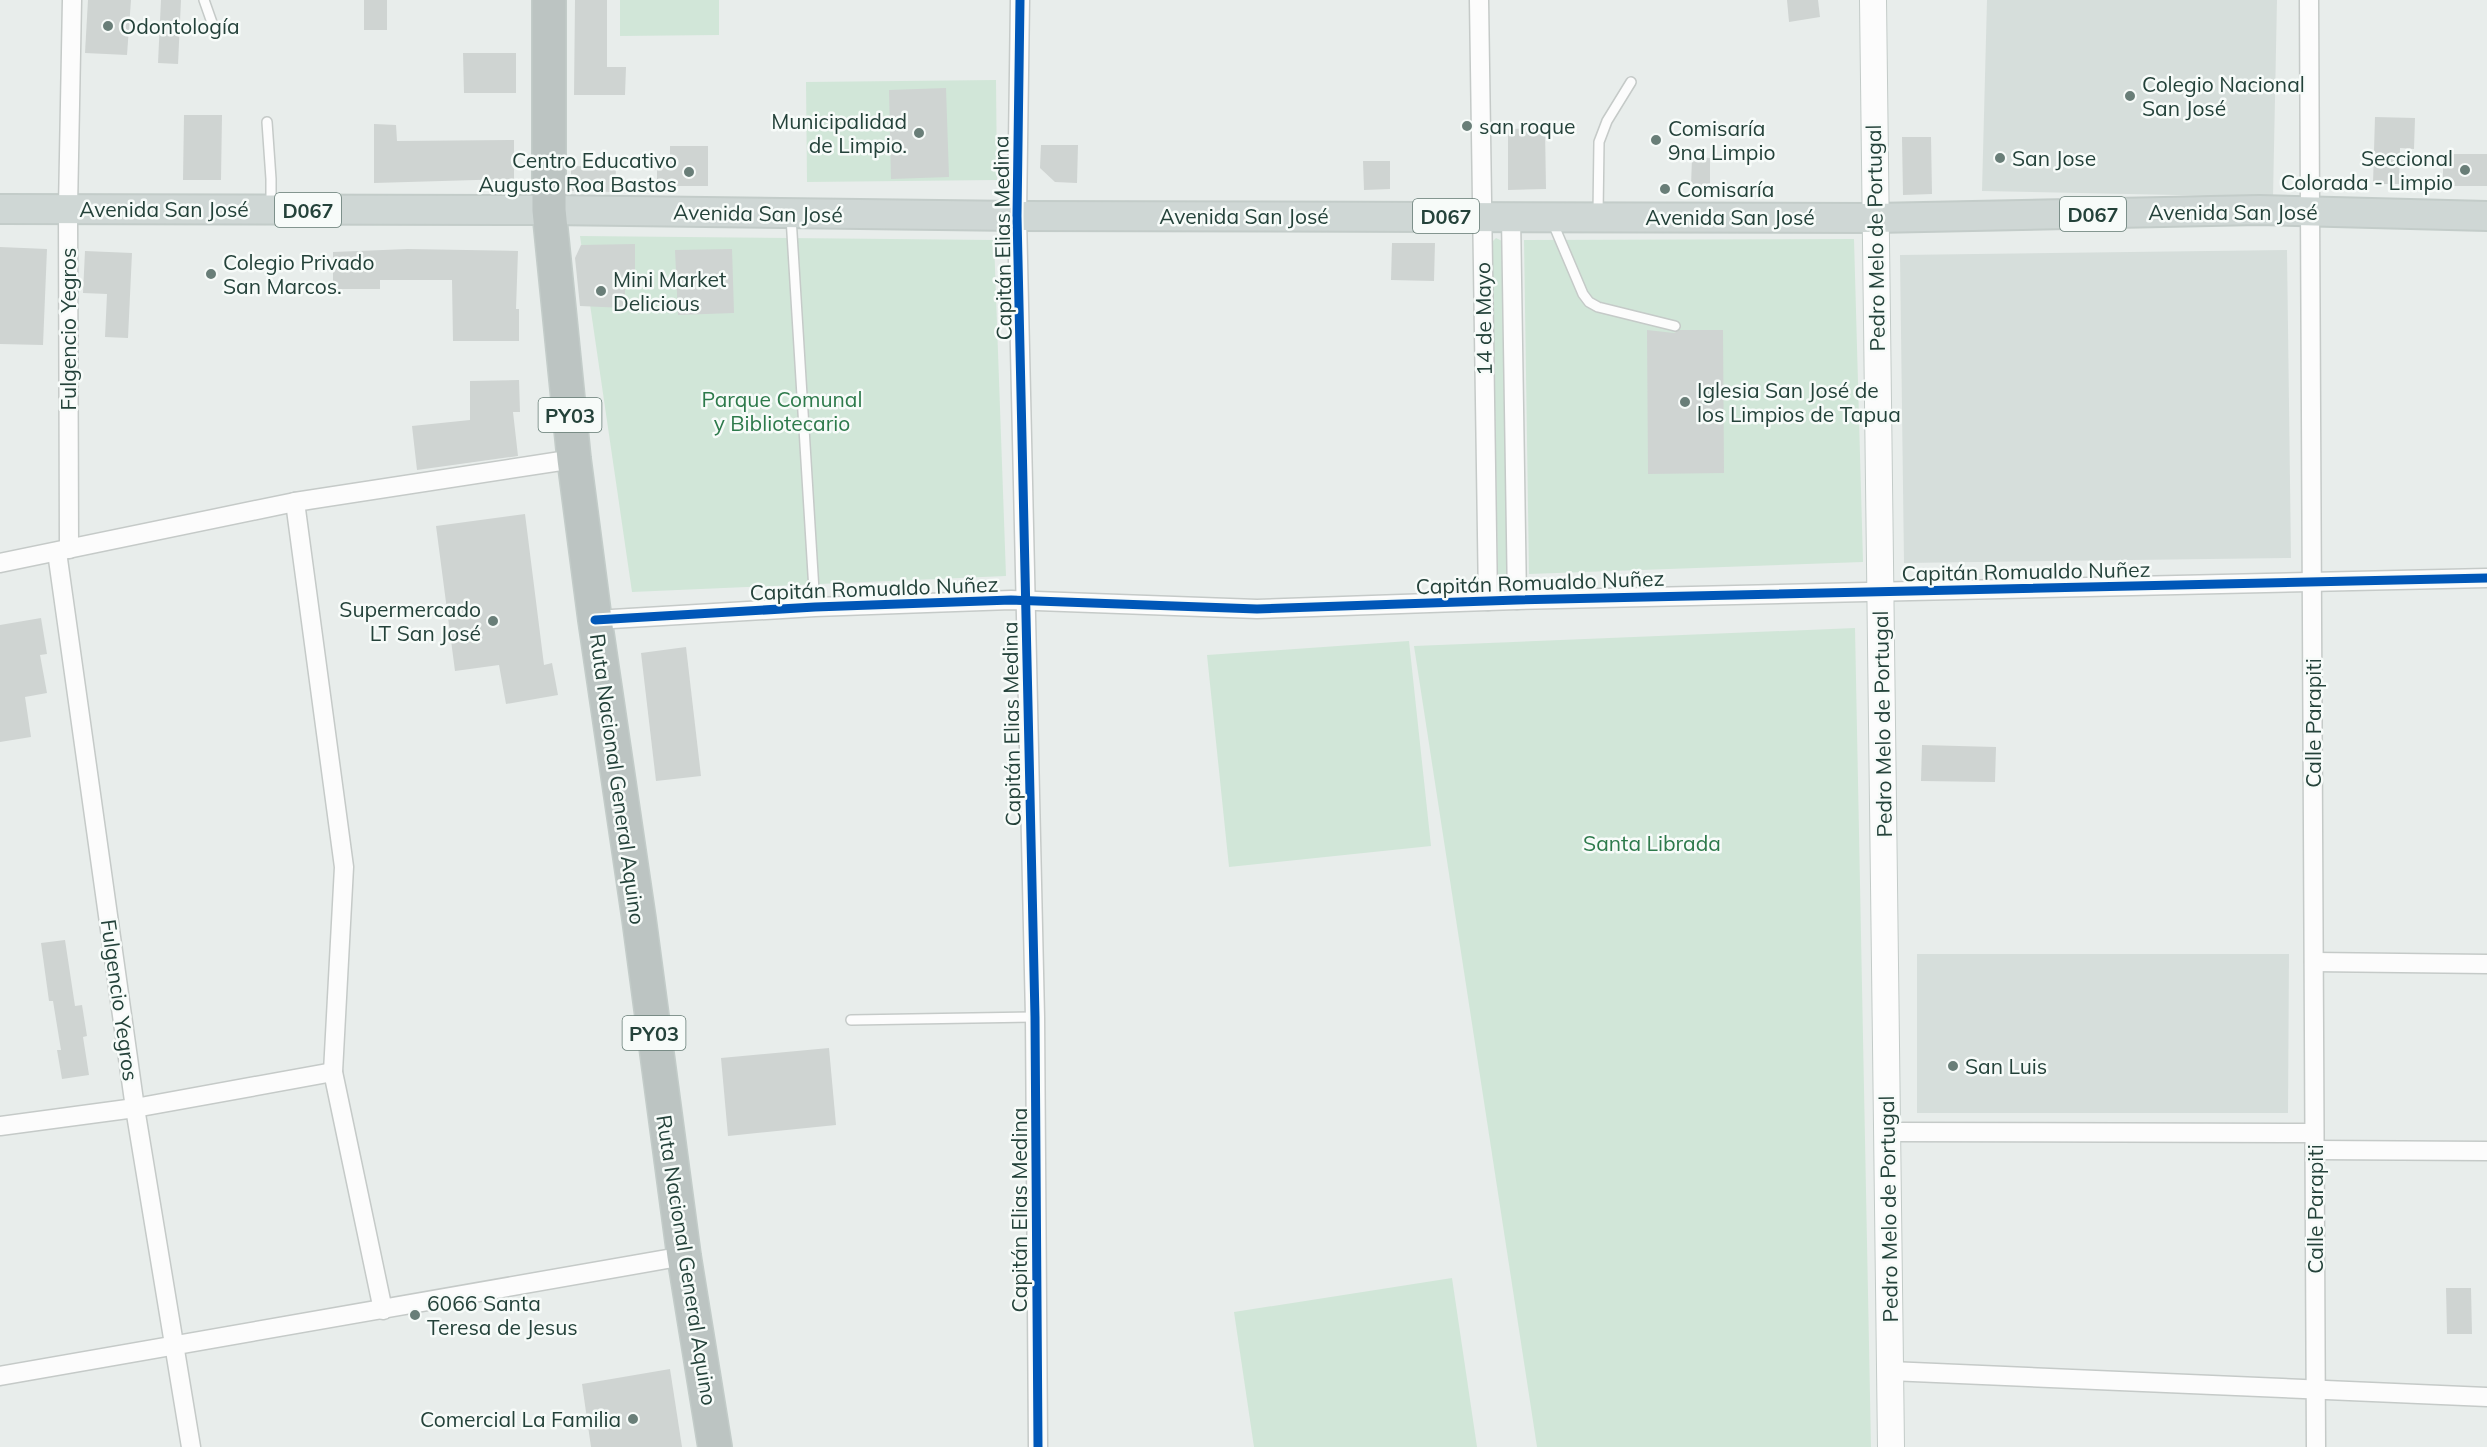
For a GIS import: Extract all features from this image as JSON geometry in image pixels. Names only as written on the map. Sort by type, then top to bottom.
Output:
[{"type":"highway","name":"Ruta Nacional General Aquino","points":[[549,0],[549,210],[574,459],[684,1256],[715,1447]]},
{"type":"main road","name":"Avenida San José","points":[[0,209],[549,210],[1017,216],[1875,218],[2311,211],[2487,216]]},
{"type":"street","name":"Fulgencio Yegros","points":[[72,0],[63,551],[135,1108],[191,1447]]},
{"type":"street","name":"Capitán Elias Medina","points":[[1020,0],[1017,216],[1035,1017],[1038,1447]]},
{"type":"street","name":"14 de Mayo","points":[[1479,0],[1488,601]]},
{"type":"street","name":"Pedro Melo de Portugal","points":[[1873,0],[1891,1447]]},
{"type":"street","name":"Calle Parapiti","points":[[2309,0],[2316,1447]]},
{"type":"street","name":"14 de Mayo","points":[[1511,216],[1517,600]]},
{"type":"street","points":[[0,563],[295,502],[574,459]]},
{"type":"street","points":[[295,502],[344,867],[333,1072],[383,1310]]},
{"type":"street","name":"Capitán Romualdo Nuñez","points":[[595,620],[815,607],[1027,600],[1257,609],[1517,600],[2487,578]]},
{"type":"street","points":[[2314,962],[2487,964]]},
{"type":"street","points":[[0,1126],[135,1108],[333,1072]]},
{"type":"street","points":[[1887,1132],[2315,1142],[2487,1151]]},
{"type":"street","points":[[0,1376],[684,1256]]},
{"type":"street","points":[[1890,1371],[2487,1397]]},
{"type":"lane","points":[[204,0],[216,34]]},
{"type":"lane","points":[[1598,216],[1599,142],[1607,121],[1631,82]]},
{"type":"lane","points":[[267,122],[272,179],[271,209]]},
{"type":"lane","points":[[791,213],[815,607]]},
{"type":"lane","points":[[1551,216],[1578,284],[1589,302],[1598,307],[1675,326]]},
{"type":"lane","points":[[852,1020],[1035,1017]]},
{"type":"shaded area","name":"Colegio Nacional San José","points":[[1987,0],[2277,0],[2273,197],[1982,191]]},
{"type":"shaded area","points":[[2287,250],[2291,558],[1904,563],[1900,255]]},
{"type":"shaded area","points":[[1917,954],[2289,954],[2288,1113],[1917,1113]]},
{"type":"green space","points":[[620,0],[719,0],[719,35],[620,36]]},
{"type":"green space","points":[[996,80],[997,180],[807,182],[806,82]]},
{"type":"green space","name":"Parque Comunal y Bibliotecario","points":[[580,236],[994,240],[1006,576],[632,592]]},
{"type":"green space","points":[[1496,238],[1502,241],[1508,574],[1506,578],[1498,575],[1492,242]]},
{"type":"green space","points":[[1854,239],[1863,562],[1529,574],[1524,240]]},
{"type":"green space","name":"Santa Librada","points":[[1855,628],[1871,1447],[1537,1447],[1414,646]]},
{"type":"green space","points":[[1409,641],[1431,846],[1229,867],[1207,655]]},
{"type":"green space","points":[[1452,1278],[1477,1447],[1254,1447],[1234,1312]]},
{"type":"building","name":"Odontología","points":[[88,0],[131,0],[127,55],[85,53]]},
{"type":"building","points":[[161,0],[181,0],[178,64],[158,63]]},
{"type":"building","points":[[364,0],[387,0],[387,30],[364,30]]},
{"type":"building","points":[[575,0],[607,0],[607,67],[626,67],[625,95],[574,95]]},
{"type":"building","points":[[1787,0],[1818,0],[1820,17],[1789,22]]},
{"type":"building","points":[[463,53],[516,53],[516,93],[464,93]]},
{"type":"building","name":"Municipalidad de Limpio.","points":[[946,88],[949,177],[891,179],[889,90]]},
{"type":"building","points":[[184,115],[222,115],[221,180],[183,180]]},
{"type":"building","points":[[2375,117],[2415,118],[2414,149],[2400,148],[2399,184],[2373,184]]},
{"type":"building","points":[[374,124],[396,125],[397,141],[514,140],[514,179],[374,183]]},
{"type":"building","points":[[1545,128],[1546,189],[1508,190],[1508,129]]},
{"type":"building","points":[[1902,137],[1931,137],[1932,194],[1903,195]]},
{"type":"building","points":[[1041,145],[1078,145],[1077,183],[1055,182],[1040,168]]},
{"type":"building","name":"Centro Educativo Augusto Roa Bastos","points":[[670,146],[708,146],[708,186],[657,186],[657,157],[670,157]]},
{"type":"building","name":"Seccional Colorada - Limpio","points":[[2443,154],[2487,154],[2487,186],[2443,186]]},
{"type":"building","points":[[1692,157],[1710,158],[1710,187],[1691,187]]},
{"type":"building","points":[[1363,161],[1390,161],[1390,189],[1364,190]]},
{"type":"building","points":[[571,166],[616,167],[615,192],[571,191]]},
{"type":"building","points":[[1392,243],[1435,243],[1434,281],[1391,280]]},
{"type":"building","points":[[635,244],[635,275],[625,275],[625,308],[580,306],[575,258],[581,245]]},
{"type":"building","points":[[0,247],[47,249],[43,345],[0,344]]},
{"type":"building","points":[[408,249],[518,251],[516,309],[519,309],[519,341],[453,341],[452,280],[380,280],[380,289],[333,289],[333,252]]},
{"type":"building","points":[[732,249],[734,313],[678,315],[675,250]]},
{"type":"building","points":[[85,251],[132,253],[128,338],[105,337],[107,294],[83,293]]},
{"type":"building","name":"Iglesia San José de los Limpios de Tapua","points":[[1647,330],[1674,333],[1680,330],[1723,330],[1724,473],[1648,474]]},
{"type":"building","points":[[519,380],[520,412],[513,412],[518,456],[417,470],[412,426],[470,420],[470,381]]},
{"type":"building","name":"Supermercado LT San José","points":[[525,514],[544,665],[552,663],[558,695],[506,704],[499,665],[455,671],[436,526]]},
{"type":"building","points":[[41,618],[47,654],[40,655],[47,693],[25,697],[31,737],[0,742],[0,625]]},
{"type":"building","points":[[686,647],[701,776],[656,781],[641,653]]},
{"type":"building","points":[[1922,745],[1996,747],[1995,782],[1921,781]]},
{"type":"building","points":[[65,940],[75,1006],[82,1005],[87,1036],[83,1037],[89,1075],[62,1079],[57,1050],[61,1050],[53,1001],[49,1001],[41,943]]},
{"type":"building","points":[[829,1048],[836,1125],[728,1136],[721,1058]]},
{"type":"building","points":[[2446,1288],[2471,1288],[2472,1334],[2447,1334]]},
{"type":"building","points":[[670,1369],[682,1447],[591,1447],[582,1384]]},
{"type":"cycle path","points":[[1020,0],[1017,216],[1035,1017],[1038,1447]]},
{"type":"cycle path","points":[[595,620],[815,607],[1011,600],[1257,609],[1517,600],[2487,578]]},
{"type":"place","name":"Odontología","points":[[108,26]]},
{"type":"place","name":"Colegio Nacional San José","points":[[2130,96]]},
{"type":"place","name":"san roque","points":[[1467,126]]},
{"type":"place","name":"Municipalidad de Limpio.","points":[[919,133]]},
{"type":"place","name":"Comisaría 9na Limpio","points":[[1656,140]]},
{"type":"place","name":"San Jose","points":[[2000,158]]},
{"type":"place","name":"Seccional Colorada - Limpio","points":[[2465,170]]},
{"type":"place","name":"Centro Educativo Augusto Roa Bastos","points":[[689,172]]},
{"type":"place","name":"Comisaría","points":[[1665,189]]},
{"type":"place","name":"Colegio Privado San Marcos.","points":[[211,274]]},
{"type":"place","name":"Mini Market Delicious","points":[[601,291]]},
{"type":"place","name":"Iglesia San José de los Limpios de Tapua","points":[[1685,402]]},
{"type":"place","name":"Supermercado LT San José","points":[[493,621]]},
{"type":"place","name":"San Luis","points":[[1953,1066]]},
{"type":"place","name":"6066 Santa Teresa de Jesus","points":[[415,1315]]},
{"type":"place","name":"Comercial La Familia","points":[[633,1419]]}]
